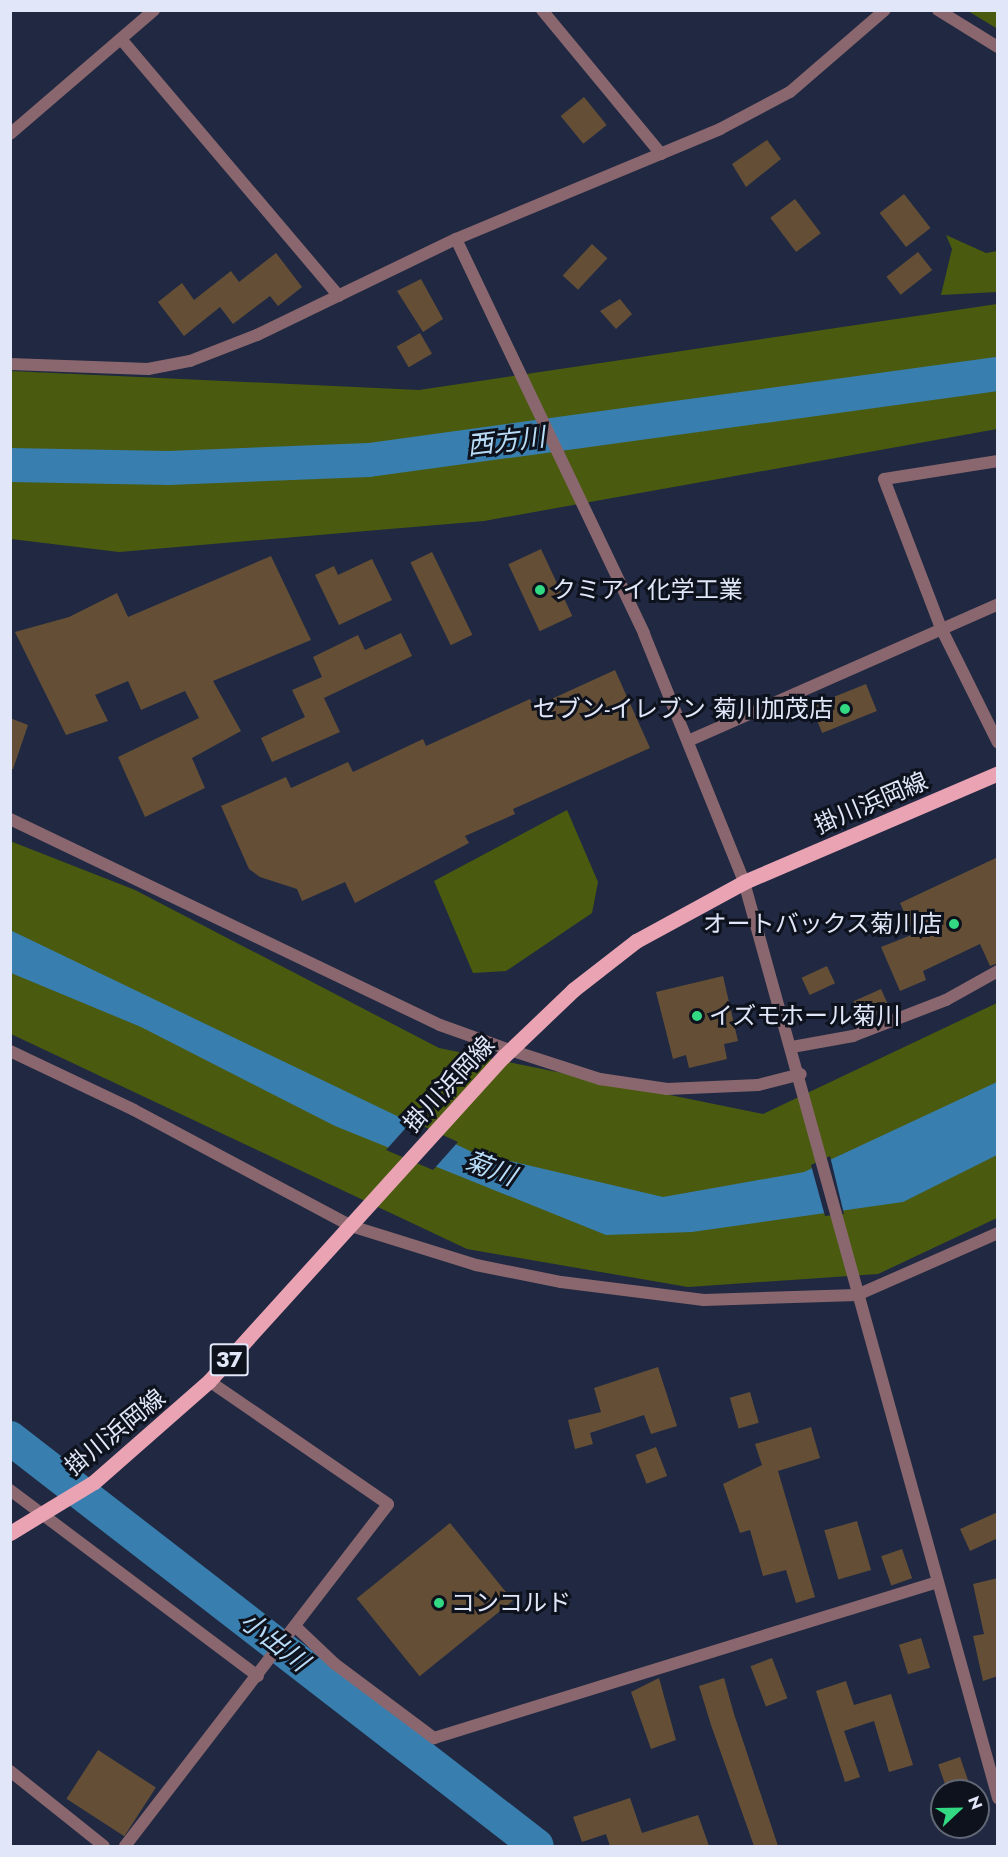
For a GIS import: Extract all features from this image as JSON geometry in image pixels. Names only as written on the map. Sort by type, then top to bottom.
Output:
[{"type":"main road","name":"掛川浜岡線","points":[[10,1533],[94,1482],[210,1381],[507,1054],[636,940],[744,882],[998,773]]},
{"type":"street","points":[[10,134],[154,10]]},
{"type":"street","points":[[542,10],[661,154]]},
{"type":"street","points":[[10,364],[105,370],[190,361],[339,296],[456,239],[661,154],[790,92],[885,10]]},
{"type":"street","points":[[938,10],[998,47]]},
{"type":"street","points":[[121,39],[339,296]]},
{"type":"street","points":[[456,239],[575,489],[688,741],[744,882],[801,1074],[934,1583],[998,1798]]},
{"type":"street","points":[[998,461],[884,479],[941,628],[998,744]]},
{"type":"street","points":[[688,741],[998,604]]},
{"type":"street","points":[[10,819],[441,1025],[507,1054],[600,1079],[667,1089],[758,1085],[801,1074]]},
{"type":"street","points":[[792,1047],[853,1036],[946,1000],[998,971]]},
{"type":"street","points":[[10,1051],[134,1110],[351,1226],[476,1265],[561,1282],[704,1300],[856,1291],[998,1233]]},
{"type":"street","points":[[125,1846],[297,1628],[388,1504],[210,1381]]},
{"type":"street","points":[[10,1490],[48,1512],[258,1676]]},
{"type":"street","points":[[297,1628],[434,1738],[934,1583]]},
{"type":"street","points":[[10,1771],[104,1846]]},
{"type":"green space","points":[[968,11],[997,11],[996,28]]},
{"type":"green space","points":[[946,235],[986,253],[997,251],[997,292],[941,295],[952,249]]},
{"type":"green space","points":[[997,304],[997,429],[484,521],[119,552],[11,539],[10,371],[419,390]]},
{"type":"green space","points":[[567,810],[598,882],[592,913],[506,971],[473,973],[434,881]]},
{"type":"green space","points":[[10,841],[135,890],[439,1048],[763,1114],[997,1003],[997,1218],[878,1274],[688,1287],[467,1249],[11,1034]]},
{"type":"water","name":"菊川","points":[[10,930],[472,1152],[663,1197],[804,1172],[997,1082],[997,1155],[903,1202],[692,1232],[606,1235],[335,1126],[141,1027],[11,973]]},
{"type":"pier","points":[[412,1121],[458,1142],[433,1170],[386,1150]]},
{"type":"pier","points":[[830,1156],[844,1214],[825,1216],[811,1165]]},
{"type":"building","points":[[584,97],[607,125],[583,144],[561,116]]},
{"type":"building","points":[[767,140],[781,159],[746,187],[732,164]]},
{"type":"building","points":[[904,194],[930,228],[906,247],[880,213]]},
{"type":"building","points":[[795,199],[821,233],[796,252],[770,218]]},
{"type":"building","points":[[592,244],[607,258],[578,290],[563,275]]},
{"type":"building","points":[[918,252],[932,270],[901,295],[886,277]]},
{"type":"building","points":[[276,253],[302,287],[278,306],[270,296],[233,324],[220,307],[184,336],[158,302],[182,283],[194,300],[231,271],[239,282]]},
{"type":"building","points":[[421,279],[443,319],[423,332],[397,291]]},
{"type":"building","points":[[620,299],[632,314],[616,329],[600,311]]},
{"type":"building","points":[[420,333],[432,354],[409,367],[397,346]]},
{"type":"building","name":"クミアイ化学工業","points":[[541,549],[572,616],[540,631],[508,564]]},
{"type":"building","points":[[432,552],[472,635],[451,645],[410,563]]},
{"type":"building","points":[[271,556],[311,640],[213,681],[241,731],[192,758],[205,788],[145,817],[118,757],[199,718],[185,691],[141,710],[128,681],[95,695],[108,721],[66,735],[15,632],[69,617],[117,593],[128,617]]},
{"type":"building","points":[[372,559],[392,600],[339,625],[315,575],[334,566],[338,575]]},
{"type":"building","points":[[401,633],[412,656],[324,698],[340,732],[272,762],[261,738],[305,717],[292,690],[322,677],[313,657],[358,635],[365,650]]},
{"type":"building","points":[[615,670],[650,748],[513,809],[515,814],[465,836],[469,843],[355,903],[345,882],[302,901],[297,889],[260,877],[249,869],[221,806],[286,777],[291,788],[348,762],[353,772],[423,739],[426,746],[530,699],[534,707]]},
{"type":"building","name":"セブン-イレブン 菊川加茂店","points":[[866,684],[877,711],[822,733],[811,706]]},
{"type":"building","points":[[10,718],[28,725],[13,769],[10,769]]},
{"type":"building","name":"オートバックス菊川店","points":[[998,857],[998,963],[990,966],[980,944],[923,971],[926,980],[900,991],[881,947],[914,934],[900,903]]},
{"type":"building","points":[[827,966],[835,983],[810,995],[802,978]]},
{"type":"building","name":"イズモホール菊川","points":[[723,976],[738,1041],[724,1044],[727,1059],[689,1068],[686,1055],[673,1059],[656,992]]},
{"type":"building","points":[[881,989],[890,1009],[863,1021],[854,1001]]},
{"type":"building","points":[[658,1367],[677,1426],[651,1434],[644,1415],[590,1433],[593,1444],[575,1449],[568,1420],[601,1412],[594,1388]]},
{"type":"building","points":[[750,1392],[759,1423],[739,1429],[730,1398]]},
{"type":"building","points":[[811,1427],[820,1458],[778,1471],[815,1597],[796,1603],[786,1570],[763,1576],[750,1530],[740,1533],[723,1484],[762,1465],[755,1444]]},
{"type":"building","points":[[656,1447],[667,1476],[647,1484],[635,1455]]},
{"type":"building","points":[[998,1512],[998,1538],[970,1551],[960,1529]]},
{"type":"building","points":[[857,1521],[871,1570],[838,1579],[824,1530]]},
{"type":"building","name":"コンコルド","points":[[450,1523],[513,1601],[420,1676],[357,1599]]},
{"type":"building","points":[[902,1549],[912,1578],[891,1585],[881,1556]]},
{"type":"building","points":[[998,1578],[998,1676],[983,1681],[973,1636],[984,1634],[973,1584]]},
{"type":"building","points":[[921,1638],[930,1668],[908,1674],[899,1645]]},
{"type":"building","points":[[772,1658],[787,1698],[766,1706],[751,1666]]},
{"type":"building","points":[[659,1678],[676,1740],[651,1749],[631,1692]]},
{"type":"building","points":[[724,1678],[778,1846],[754,1846],[711,1725],[699,1686]]},
{"type":"building","points":[[846,1681],[854,1705],[891,1694],[913,1765],[889,1772],[874,1721],[844,1731],[860,1777],[845,1782],[816,1691]]},
{"type":"building","points":[[98,1750],[156,1788],[124,1836],[66,1799]]},
{"type":"building","points":[[960,1757],[968,1779],[943,1779],[938,1764]]},
{"type":"building","points":[[630,1798],[642,1833],[698,1815],[709,1846],[610,1846],[606,1834],[582,1842],[573,1817]]},
{"type":"waterway","name":"西方川","points":[[10,465],[168,468],[369,460],[998,374]]},
{"type":"waterway","name":"小出川","points":[[10,1438],[537,1846]]},
{"type":"place","name":"クミアイ化学工業","points":[[540,590]]},
{"type":"place","name":"セブン-イレブン 菊川加茂店","points":[[845,709]]},
{"type":"place","name":"オートバックス菊川店","points":[[954,924]]},
{"type":"place","name":"イズモホール菊川","points":[[697,1016]]},
{"type":"place","name":"コンコルド","points":[[439,1603]]}]
